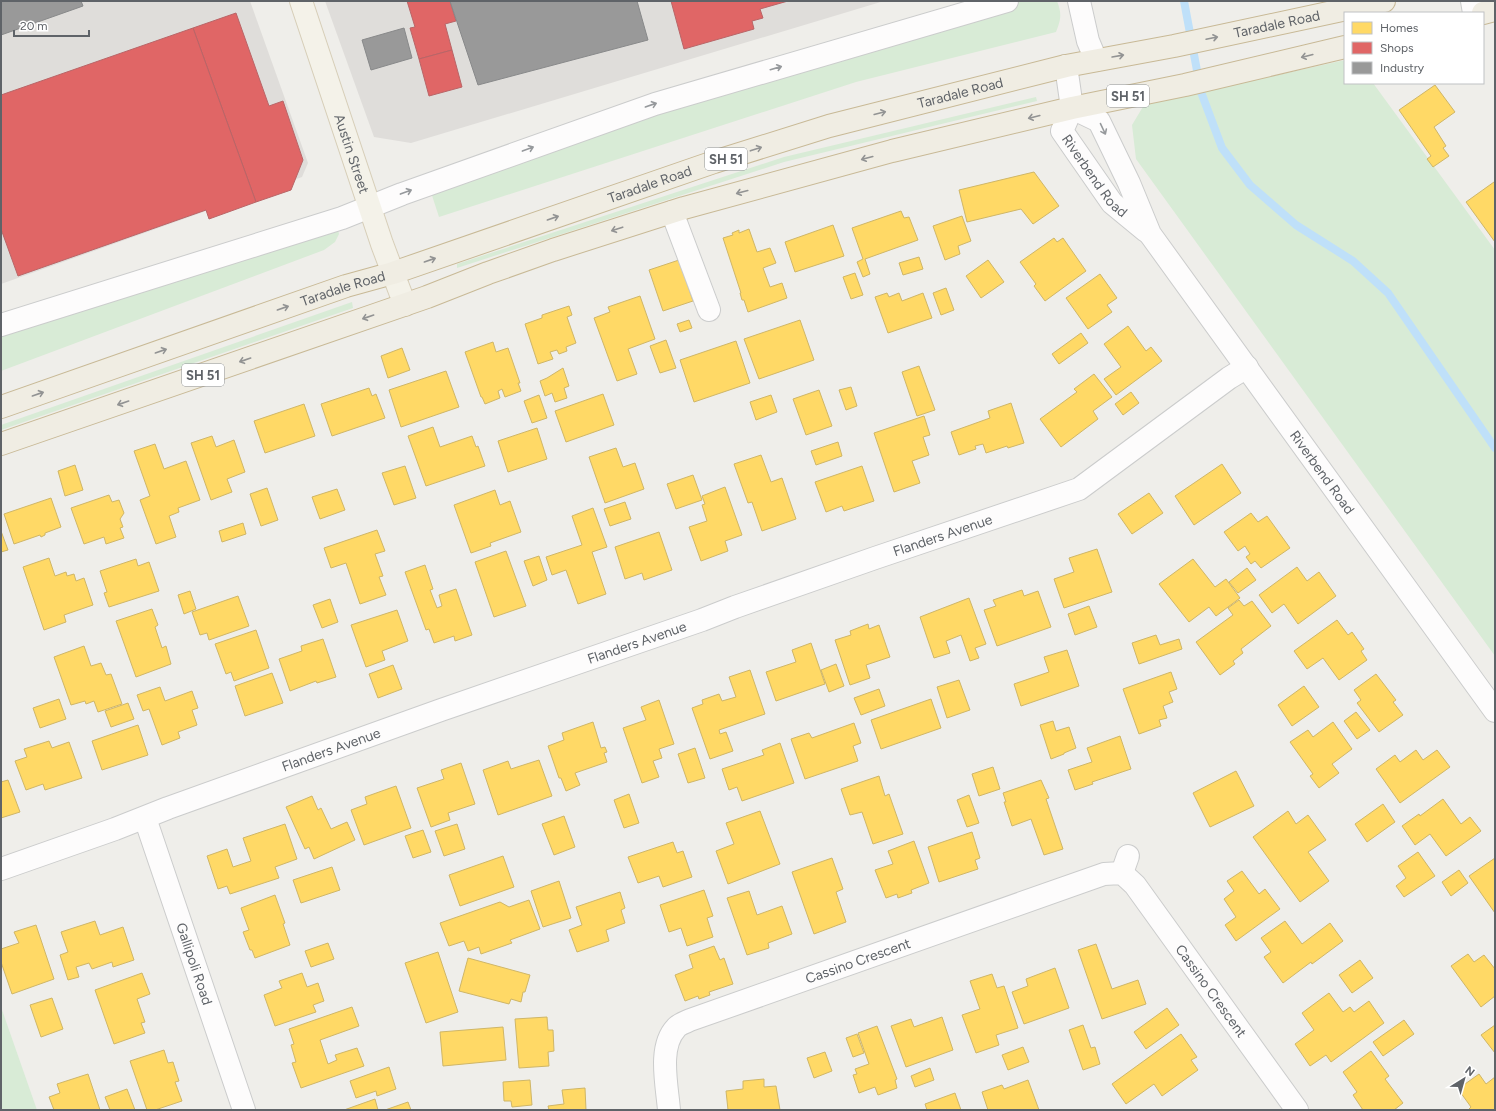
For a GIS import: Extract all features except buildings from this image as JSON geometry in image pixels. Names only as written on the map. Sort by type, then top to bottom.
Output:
[{"type":"highway","name":"Taradale Road","points":[[1,406],[346,286],[393,273],[706,165],[829,126],[1066,66],[1174,46],[1384,1]]},
{"type":"highway","points":[[1484,13],[1495,10]]},
{"type":"highway","name":"SH 51","points":[[1,444],[405,305],[553,250],[672,212],[892,151],[1072,108],[1185,85],[1344,47]]},
{"type":"main road","name":"Austin Street","points":[[301,1],[382,244],[405,305]]},
{"type":"street","points":[[1,325],[342,218],[370,206],[655,104],[1007,1]]},
{"type":"street","points":[[1079,1],[1088,41],[1096,60]]},
{"type":"street","points":[[1472,1],[1474,12]]},
{"type":"street","points":[[1066,66],[1072,108]]},
{"type":"street","name":"Riverbend Road","points":[[1150,234],[1112,202],[1062,131],[1072,108],[1099,121],[1129,184],[1150,234],[1247,366],[1495,711]]},
{"type":"street","points":[[672,212],[709,310]]},
{"type":"street","name":"Flanders Avenue","points":[[1,869],[441,710],[1079,489],[1247,366]]},
{"type":"street","name":"Gallipoli Road","points":[[145,818],[244,1110]]},
{"type":"street","name":"Cassino Crescent","points":[[669,1110],[665,1052],[668,1038],[677,1026],[690,1020],[1104,874],[1125,864],[1135,885],[1297,1110]]},
{"type":"shaded area","points":[[1,1],[250,1],[308,163],[302,177],[1,284]]},
{"type":"shaded area","points":[[325,1],[884,1],[411,143],[374,137]]},
{"type":"green space","points":[[1003,1],[1057,1],[1060,16],[1056,32],[856,82],[439,217],[426,177]]},
{"type":"green space","points":[[1344,60],[1344,84],[1374,84],[1495,250],[1495,656],[1136,159],[1132,125],[1144,105]]},
{"type":"green space","points":[[1036,97],[1037,101],[784,162],[457,268],[457,264],[784,157]]},
{"type":"green space","points":[[337,226],[339,234],[335,242],[324,250],[1,371],[1,331]]},
{"type":"green space","points":[[352,302],[353,308],[1,430],[1,425]]},
{"type":"green space","points":[[1,1007],[37,1110],[1,1110]]},
{"type":"waterway","points":[[1184,1],[1201,92],[1222,148],[1250,185],[1296,225],[1353,261],[1388,293],[1495,448]]}]
